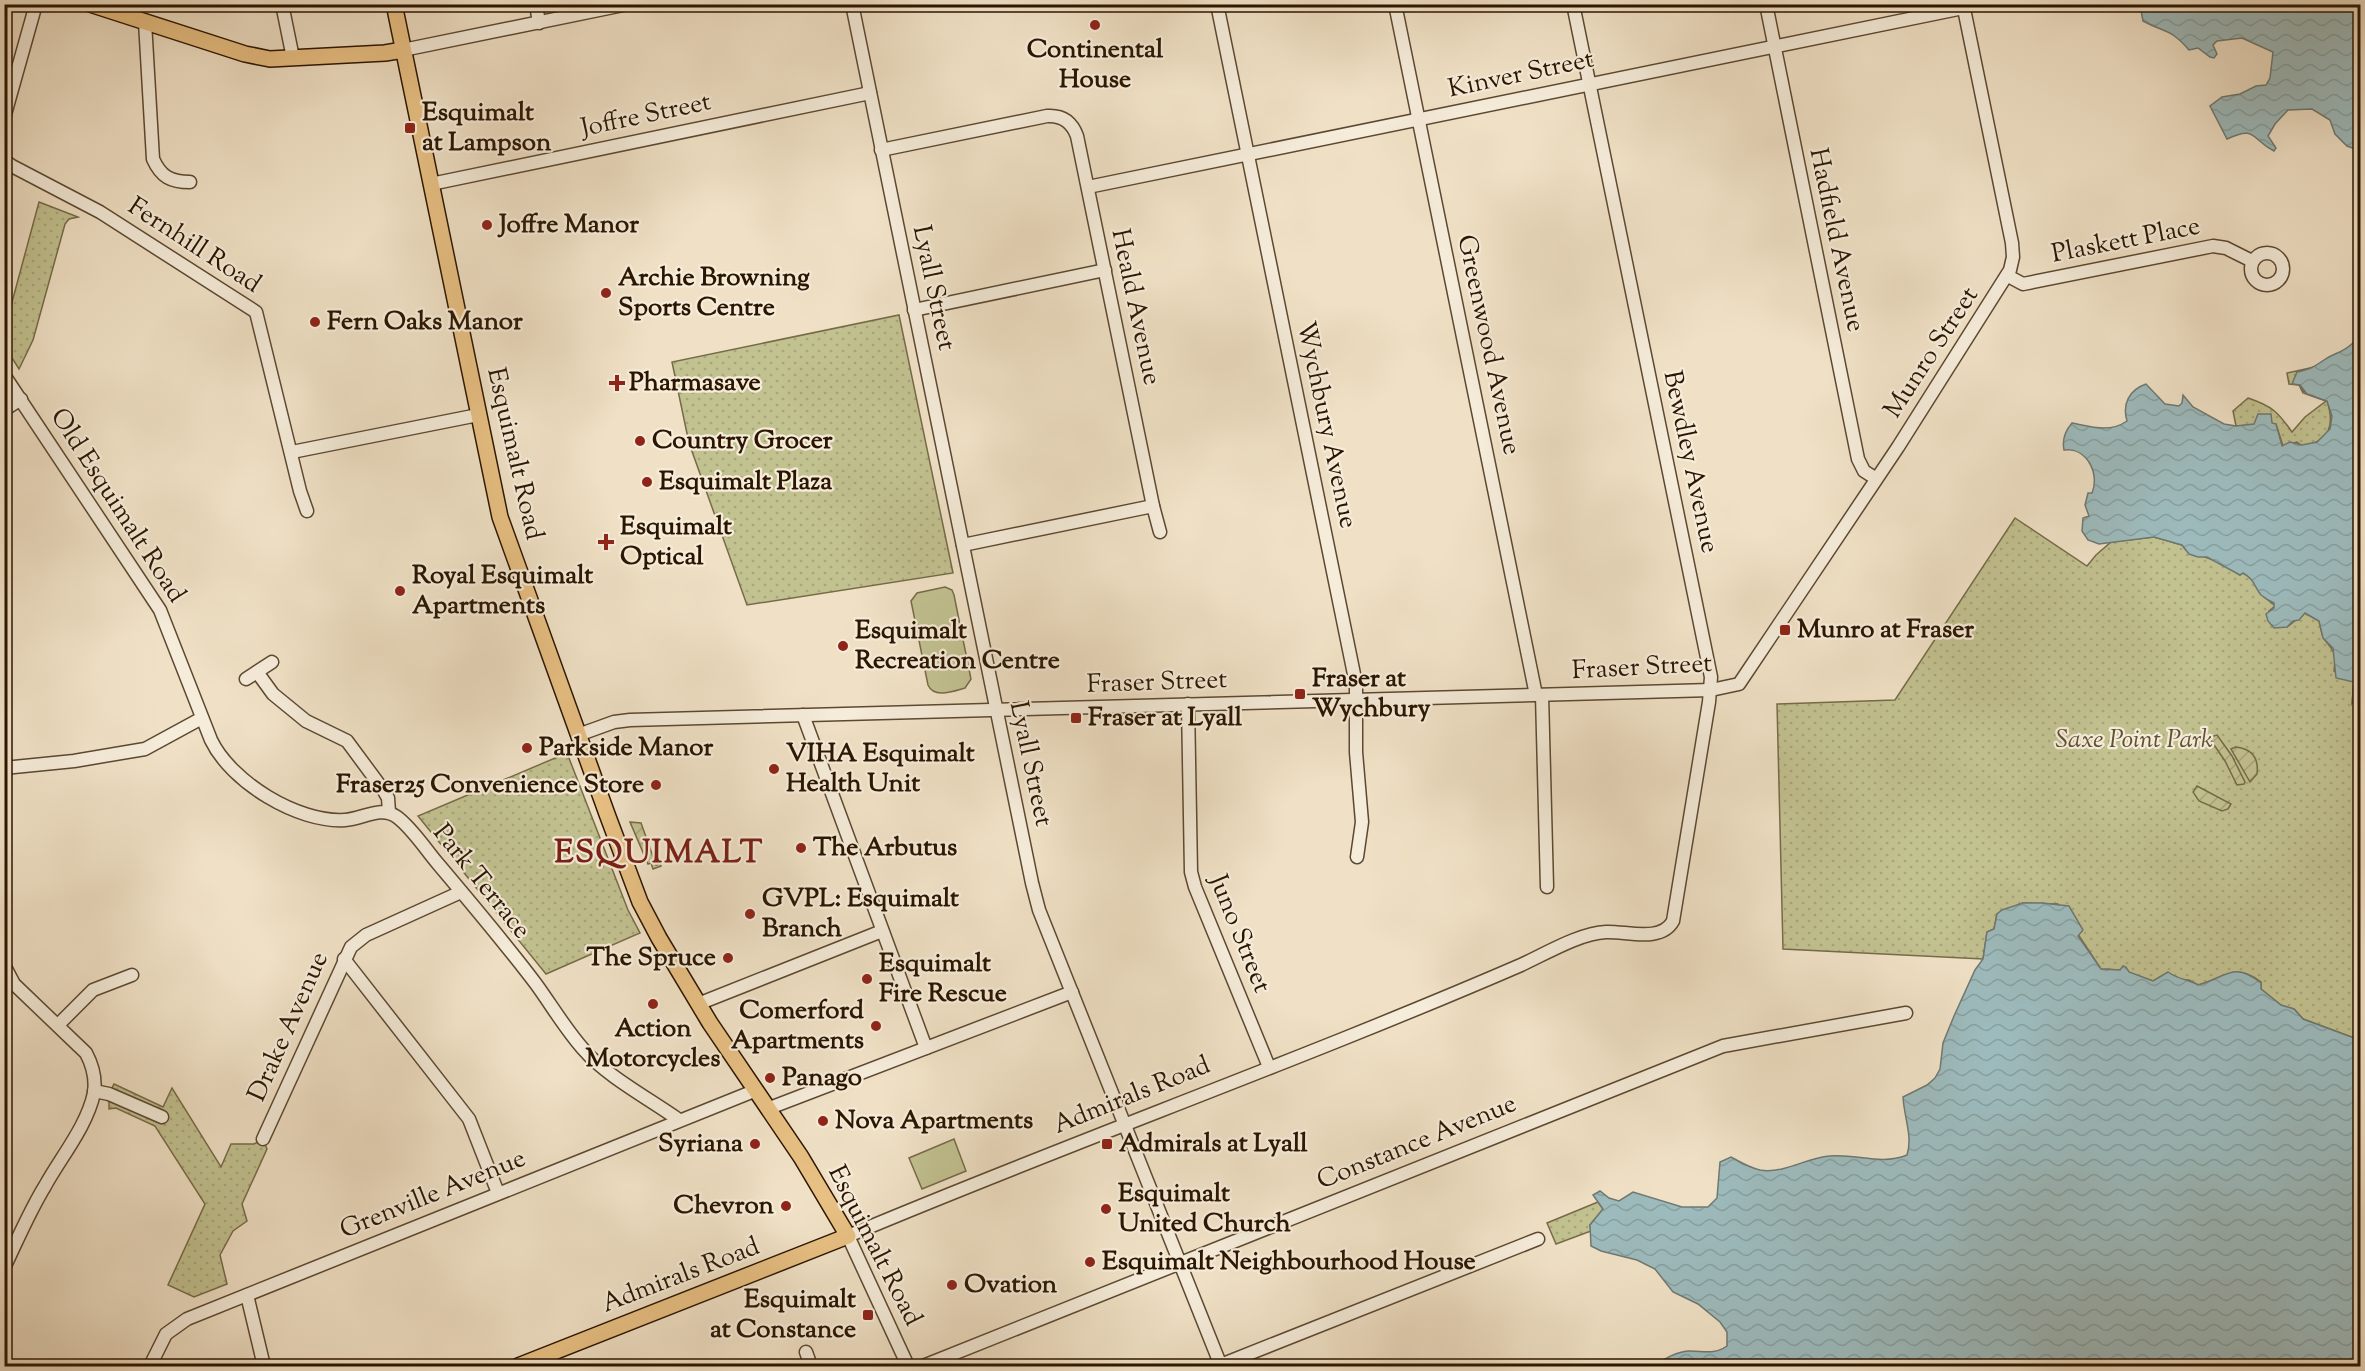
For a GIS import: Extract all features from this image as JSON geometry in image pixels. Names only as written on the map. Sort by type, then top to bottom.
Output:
[{"type":"main road","points":[[90,4],[244,54],[270,58],[403,50]]},
{"type":"main road","name":"Esquimalt Road","points":[[394,4],[500,517],[578,735],[640,902],[698,1004],[754,1091],[801,1157],[848,1236]]},
{"type":"main road","name":"Admirals Road","points":[[518,1366],[848,1236]]},
{"type":"street","points":[[4,118],[36,4]]},
{"type":"street","points":[[282,4],[293,58]]},
{"type":"street","points":[[536,4],[539,23]]},
{"type":"street","points":[[403,50],[628,4]]},
{"type":"street","name":"Lyall Street","points":[[852,4],[1039,910],[1220,1366]]},
{"type":"street","name":"Wychbury Avenue","points":[[1217,4],[1356,684],[1356,752],[1362,822],[1358,857]]},
{"type":"street","name":"Greenwood Avenue","points":[[1395,4],[1539,695],[1547,887]]},
{"type":"street","name":"Bewdley Avenue","points":[[1573,4],[1709,667],[1711,690],[1675,915],[1667,929]]},
{"type":"street","name":"Hadfield Avenue","points":[[1766,4],[1858,459],[1864,471],[1875,478]]},
{"type":"street","name":"Kinver Street","points":[[1088,187],[1963,6]]},
{"type":"street","name":"Munro Street","points":[[1738,684],[1898,447],[2008,276],[2013,257],[2012,243],[1963,6]]},
{"type":"street","points":[[145,22],[153,159],[159,171],[168,178],[190,182]]},
{"type":"street","name":"Joffre Street","points":[[431,184],[870,93]]},
{"type":"street","name":"Heald Avenue","points":[[881,150],[1047,116],[1060,117],[1075,130],[1160,532]]},
{"type":"street","name":"Fernhill Road","points":[[4,160],[100,212],[256,312],[300,491],[307,511]]},
{"type":"street","name":"Plaskett Place","points":[[2008,276],[2023,284],[2213,246],[2226,248],[2252,261]]},
{"type":"street","points":[[914,310],[1105,270]]},
{"type":"street","name":"Old Esquimalt Road","points":[[4,375],[158,607],[202,718],[223,760],[274,802],[290,808],[334,820],[389,812]]},
{"type":"street","points":[[4,410],[21,399]]},
{"type":"street","points":[[292,453],[478,415]]},
{"type":"street","points":[[963,545],[1153,506]]},
{"type":"street","points":[[246,679],[272,662]]},
{"type":"street","name":"Park Terrace","points":[[257,672],[271,691],[306,721],[352,746],[388,798],[389,812],[402,821],[461,892],[535,983],[585,1052],[602,1067],[679,1120]]},
{"type":"street","name":"Fraser Street","points":[[578,735],[625,720],[1711,690],[1738,684]]},
{"type":"street","name":"Juno Street","points":[[1188,704],[1191,872],[1195,887],[1269,1067]]},
{"type":"street","points":[[803,715],[926,1048]]},
{"type":"street","points":[[4,778],[5,768],[74,761],[145,749],[202,718]]},
{"type":"street","name":"Drake Avenue","points":[[263,1139],[351,947],[366,936],[461,892]]},
{"type":"street","name":"Admirals Road","points":[[848,1236],[1471,986],[1585,937],[1606,932],[1653,934],[1667,929]]},
{"type":"street","points":[[698,1004],[882,931]]},
{"type":"street","points":[[344,959],[469,1119],[498,1193]]},
{"type":"street","points":[[4,965],[14,984],[77,1043],[89,1059],[94,1078],[94,1091],[82,1122],[40,1194],[4,1268]]},
{"type":"street","points":[[58,1025],[93,990],[132,975]]},
{"type":"street","points":[[767,1109],[1072,992]]},
{"type":"street","name":"Constance Avenue","points":[[923,1366],[1723,1046],[1906,1013]]},
{"type":"street","points":[[94,1091],[109,1094],[162,1118]]},
{"type":"street","name":"Grenville Avenue","points":[[150,1366],[163,1340],[176,1325],[754,1091]]},
{"type":"street","name":"Esquimalt Road","points":[[848,1236],[908,1366]]},
{"type":"street","points":[[1220,1366],[1538,1239]]},
{"type":"street","points":[[247,1295],[264,1366]]},
{"type":"street","points":[[806,1352],[811,1366]]},
{"type":"green space","points":[[39,202],[78,217],[69,219],[65,224],[33,340],[19,369],[5,347],[5,328]]},
{"type":"green space","points":[[899,315],[953,573],[747,605],[689,443],[672,362]]},
{"type":"green space","points":[[2319,366],[2297,372],[2303,391],[2327,401],[2330,425],[2319,441],[2302,446],[2297,442],[2283,446],[2276,424],[2236,426],[2233,411],[2248,398],[2274,410],[2292,432],[2305,417],[2326,401],[2303,393],[2299,385],[2289,384],[2287,373]]},
{"type":"green space","name":"Saxe Point Park","points":[[2015,518],[2087,566],[2111,542],[2154,537],[2182,545],[2186,550],[2224,564],[2240,575],[2243,573],[2248,576],[2254,581],[2260,593],[2275,606],[2269,611],[2287,627],[2305,613],[2319,621],[2324,638],[2334,654],[2334,671],[2354,682],[2352,703],[2360,696],[2360,1037],[2354,1038],[2303,1019],[2294,1009],[2282,1006],[2261,989],[2261,982],[2244,973],[2230,973],[2198,985],[2168,973],[2153,981],[2121,970],[2101,969],[2058,904],[2023,903],[1997,914],[1994,929],[1987,932],[1983,959],[1783,949],[1777,704],[1895,700]]},
{"type":"green space","points":[[945,587],[952,590],[954,595],[971,679],[965,688],[939,693],[928,685],[911,601],[917,593]]},
{"type":"green space","points":[[2217,735],[2232,756],[2244,784],[2237,785],[2210,739]]},
{"type":"green space","points":[[2236,747],[2250,752],[2257,763],[2257,774],[2250,782],[2231,749]]},
{"type":"green space","points":[[567,753],[628,910],[640,933],[546,974],[418,816]]},
{"type":"green space","points":[[2197,786],[2231,804],[2228,809],[2222,811],[2199,801],[2193,792]]},
{"type":"green space","points":[[630,822],[641,823],[656,865],[661,866],[653,869],[651,863],[648,864]]},
{"type":"green space","points":[[114,1084],[163,1107],[172,1088],[221,1167],[231,1144],[254,1144],[263,1139],[267,1149],[242,1204],[247,1221],[233,1231],[220,1255],[227,1284],[194,1297],[168,1285],[205,1204],[155,1126],[116,1108],[109,1109],[109,1094]]},
{"type":"green space","points":[[954,1139],[966,1171],[922,1189],[909,1158]]},
{"type":"green space","points":[[1598,1202],[1603,1209],[1590,1225],[1591,1231],[1556,1244],[1547,1223]]},
{"type":"water","points":[[2140,5],[2360,5],[2360,127],[2354,135],[2355,149],[2347,146],[2335,134],[2330,120],[2312,109],[2288,110],[2275,124],[2268,136],[2276,148],[2274,151],[2249,133],[2227,139],[2210,106],[2222,97],[2240,94],[2256,86],[2266,85],[2270,78],[2273,52],[2242,38],[2217,41],[2213,45],[2217,54],[2214,58],[2198,48],[2189,50],[2172,34],[2143,21]]},
{"type":"water","points":[[2354,342],[2360,342],[2360,696],[2352,704],[2354,682],[2336,678],[2333,648],[2323,638],[2319,621],[2305,613],[2299,620],[2293,621],[2287,627],[2274,628],[2266,614],[2274,608],[2274,603],[2261,595],[2247,575],[2243,573],[2240,575],[2207,557],[2189,554],[2182,545],[2154,537],[2099,544],[2088,540],[2082,531],[2083,518],[2089,516],[2085,505],[2088,493],[2092,493],[2094,486],[2093,470],[2085,457],[2072,450],[2064,450],[2063,443],[2072,423],[2107,428],[2127,421],[2125,409],[2128,398],[2135,390],[2146,384],[2165,404],[2179,406],[2183,395],[2193,407],[2224,424],[2236,426],[2254,424],[2258,414],[2271,414],[2272,423],[2276,424],[2282,446],[2290,442],[2302,445],[2317,442],[2330,429],[2332,416],[2327,401],[2307,394],[2300,385],[2292,384],[2297,372],[2309,369],[2346,349]]},
{"type":"water","points":[[2023,903],[2069,906],[2083,930],[2078,936],[2101,969],[2120,970],[2123,966],[2129,972],[2153,981],[2168,972],[2198,985],[2230,973],[2243,973],[2261,983],[2261,989],[2281,1005],[2294,1009],[2303,1019],[2354,1038],[2360,1037],[2360,1366],[1654,1366],[1681,1352],[1713,1352],[1722,1349],[1727,1346],[1727,1332],[1720,1322],[1698,1304],[1673,1292],[1655,1269],[1637,1260],[1601,1251],[1591,1246],[1590,1225],[1603,1209],[1593,1195],[1600,1191],[1609,1198],[1619,1201],[1633,1192],[1682,1207],[1708,1207],[1717,1198],[1720,1162],[1731,1157],[1753,1168],[1769,1171],[1820,1157],[1887,1159],[1907,1155],[1909,1134],[1903,1097],[1927,1085],[1935,1078],[1940,1069],[1943,1043],[1975,970],[1983,959],[1987,932],[1994,929],[1997,914]]},
{"type":"place","name":"Continental House","points":[[1095,25]]},
{"type":"place","name":"Esquimalt at Lampson","points":[[410,128]]},
{"type":"place","name":"Joffre Manor","points":[[487,225]]},
{"type":"place","name":"Archie Browning Sports Centre","points":[[606,293]]},
{"type":"place","name":"Fern Oaks Manor","points":[[315,322]]},
{"type":"place","name":"Pharmasave","points":[[617,383]]},
{"type":"place","name":"Country Grocer","points":[[640,441]]},
{"type":"place","name":"Esquimalt Plaza","points":[[647,482]]},
{"type":"place","name":"Esquimalt Optical","points":[[606,542]]},
{"type":"place","name":"Royal Esquimalt Apartments","points":[[400,591]]},
{"type":"place","name":"Munro at Fraser","points":[[1785,630]]},
{"type":"place","name":"Esquimalt Recreation Centre","points":[[843,646]]},
{"type":"place","name":"Fraser at Wychbury","points":[[1300,694]]},
{"type":"place","name":"Fraser at Lyall","points":[[1076,718]]},
{"type":"place","name":"Parkside Manor","points":[[527,748]]},
{"type":"place","name":"VIHA Esquimalt Health Unit","points":[[774,769]]},
{"type":"place","name":"Fraser25 Convenience Store","points":[[656,785]]},
{"type":"place","name":"The Arbutus","points":[[801,848]]},
{"type":"place","name":"GVPL: Esquimalt Branch","points":[[750,914]]},
{"type":"place","name":"The Spruce","points":[[728,958]]},
{"type":"place","name":"Esquimalt Fire Rescue","points":[[867,979]]},
{"type":"place","name":"Action Motorcycles","points":[[653,1004]]},
{"type":"place","name":"Comerford Apartments","points":[[876,1026]]},
{"type":"place","name":"Panago","points":[[770,1078]]},
{"type":"place","name":"Nova Apartments","points":[[823,1121]]},
{"type":"place","name":"Syriana","points":[[755,1144]]},
{"type":"place","name":"Admirals at Lyall","points":[[1107,1144]]},
{"type":"place","name":"Chevron","points":[[786,1206]]},
{"type":"place","name":"Esquimalt United Church","points":[[1106,1209]]},
{"type":"place","name":"Esquimalt Neighbourhood House","points":[[1090,1262]]},
{"type":"place","name":"Ovation","points":[[952,1285]]},
{"type":"place","name":"Esquimalt at Constance","points":[[868,1315]]},
{"type":"district","name":"ESQUIMALT","points":[[659,854]]}]
